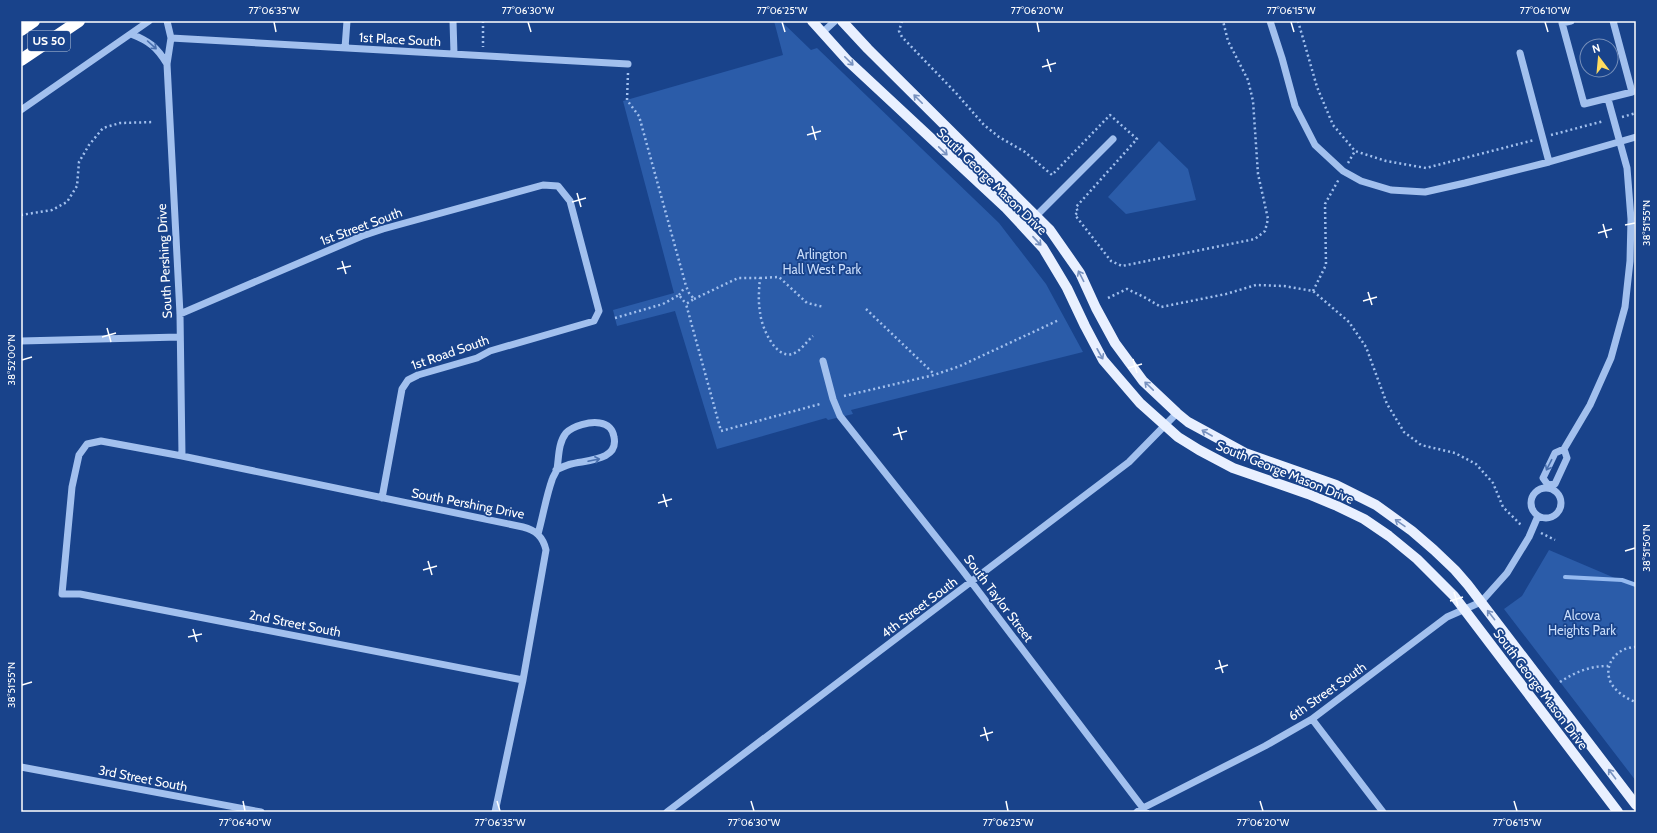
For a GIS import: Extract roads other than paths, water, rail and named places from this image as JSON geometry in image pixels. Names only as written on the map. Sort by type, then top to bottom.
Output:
[{"type":"highway","points":[[21,26],[33,21]]},
{"type":"highway","name":"US 50","points":[[21,30],[33,21]]},
{"type":"highway","name":"US 50","points":[[21,60],[79,21]]},
{"type":"main road","name":"South George Mason Drive","points":[[812,21],[848,60],[1006,208],[1043,248],[1067,288],[1103,360],[1140,403],[1164,426],[1199,450],[1233,468],[1308,494],[1364,519],[1389,536],[1417,559],[1442,583],[1464,609],[1618,812]]},
{"type":"main road","name":"South George Mason Drive","points":[[842,21],[868,49],[1050,230],[1080,273],[1102,320],[1115,343],[1143,381],[1177,414],[1194,426],[1245,453],[1336,485],[1376,505],[1412,531],[1455,570],[1636,805]]},
{"type":"street","points":[[21,110],[149,21]]},
{"type":"street","name":"South Pershing Drive","points":[[167,21],[171,38],[167,64],[180,314],[179,337],[182,456]]},
{"type":"street","points":[[345,48],[347,21]]},
{"type":"street","points":[[454,21],[454,54]]},
{"type":"street","points":[[823,32],[835,21]]},
{"type":"street","points":[[1270,21],[1295,106],[1315,145],[1343,171],[1361,181],[1391,190],[1425,192],[1549,162],[1636,137]]},
{"type":"street","points":[[1571,21],[1562,23],[1584,104],[1632,92],[1613,21]]},
{"type":"street","points":[[131,34],[150,42],[162,55],[167,64]]},
{"type":"street","name":"1st Place South","points":[[171,38],[628,64]]},
{"type":"street","points":[[1520,53],[1549,162]]},
{"type":"street","points":[[1564,449],[1567,458],[1555,484],[1548,486],[1538,489],[1534,492],[1530,500],[1532,510],[1538,516],[1543,518],[1557,514],[1561,505],[1559,495],[1548,486],[1543,478],[1555,454],[1564,449],[1590,405],[1611,358],[1625,307],[1630,261],[1631,219],[1627,168],[1608,99]]},
{"type":"street","points":[[1024,228],[1113,139]]},
{"type":"street","name":"1st Street South","points":[[180,314],[362,236],[550,184],[558,186],[570,201],[599,311],[594,321]]},
{"type":"street","name":"1st Road South","points":[[382,498],[402,389],[408,380],[418,375],[477,358],[490,351],[594,321]]},
{"type":"street","points":[[21,341],[179,337]]},
{"type":"street","name":"South Taylor Street","points":[[823,361],[833,399],[840,416],[972,582],[1142,811]]},
{"type":"street","name":"4th Street South","points":[[667,812],[1129,462],[1177,414]]},
{"type":"street","points":[[495,812],[523,680],[546,550],[544,542],[538,534],[556,470],[562,439],[567,432],[581,425],[595,423],[606,424],[610,428],[615,442],[610,453],[603,458],[569,464],[556,470]]},
{"type":"street","name":"South Pershing Drive","points":[[62,594],[72,488],[79,455],[87,444],[101,441],[182,456],[523,527],[538,534]]},
{"type":"street","points":[[1481,602],[1507,573],[1532,530],[1538,516]]},
{"type":"street","name":"2nd Street South","points":[[62,594],[80,594],[523,680]]},
{"type":"street","name":"6th Street South","points":[[1142,811],[1312,719],[1448,617],[1481,602]]},
{"type":"street","points":[[1312,719],[1383,812]]},
{"type":"street","name":"3rd Street South","points":[[21,767],[261,812]]},
{"type":"waterway","points":[[1565,577],[1622,580],[1636,585]]},
{"type":"park label","name":"Arlington Hall West Park","points":[[822,262]]},
{"type":"park label","name":"Alcova Heights Park","points":[[1582,622]]}]
